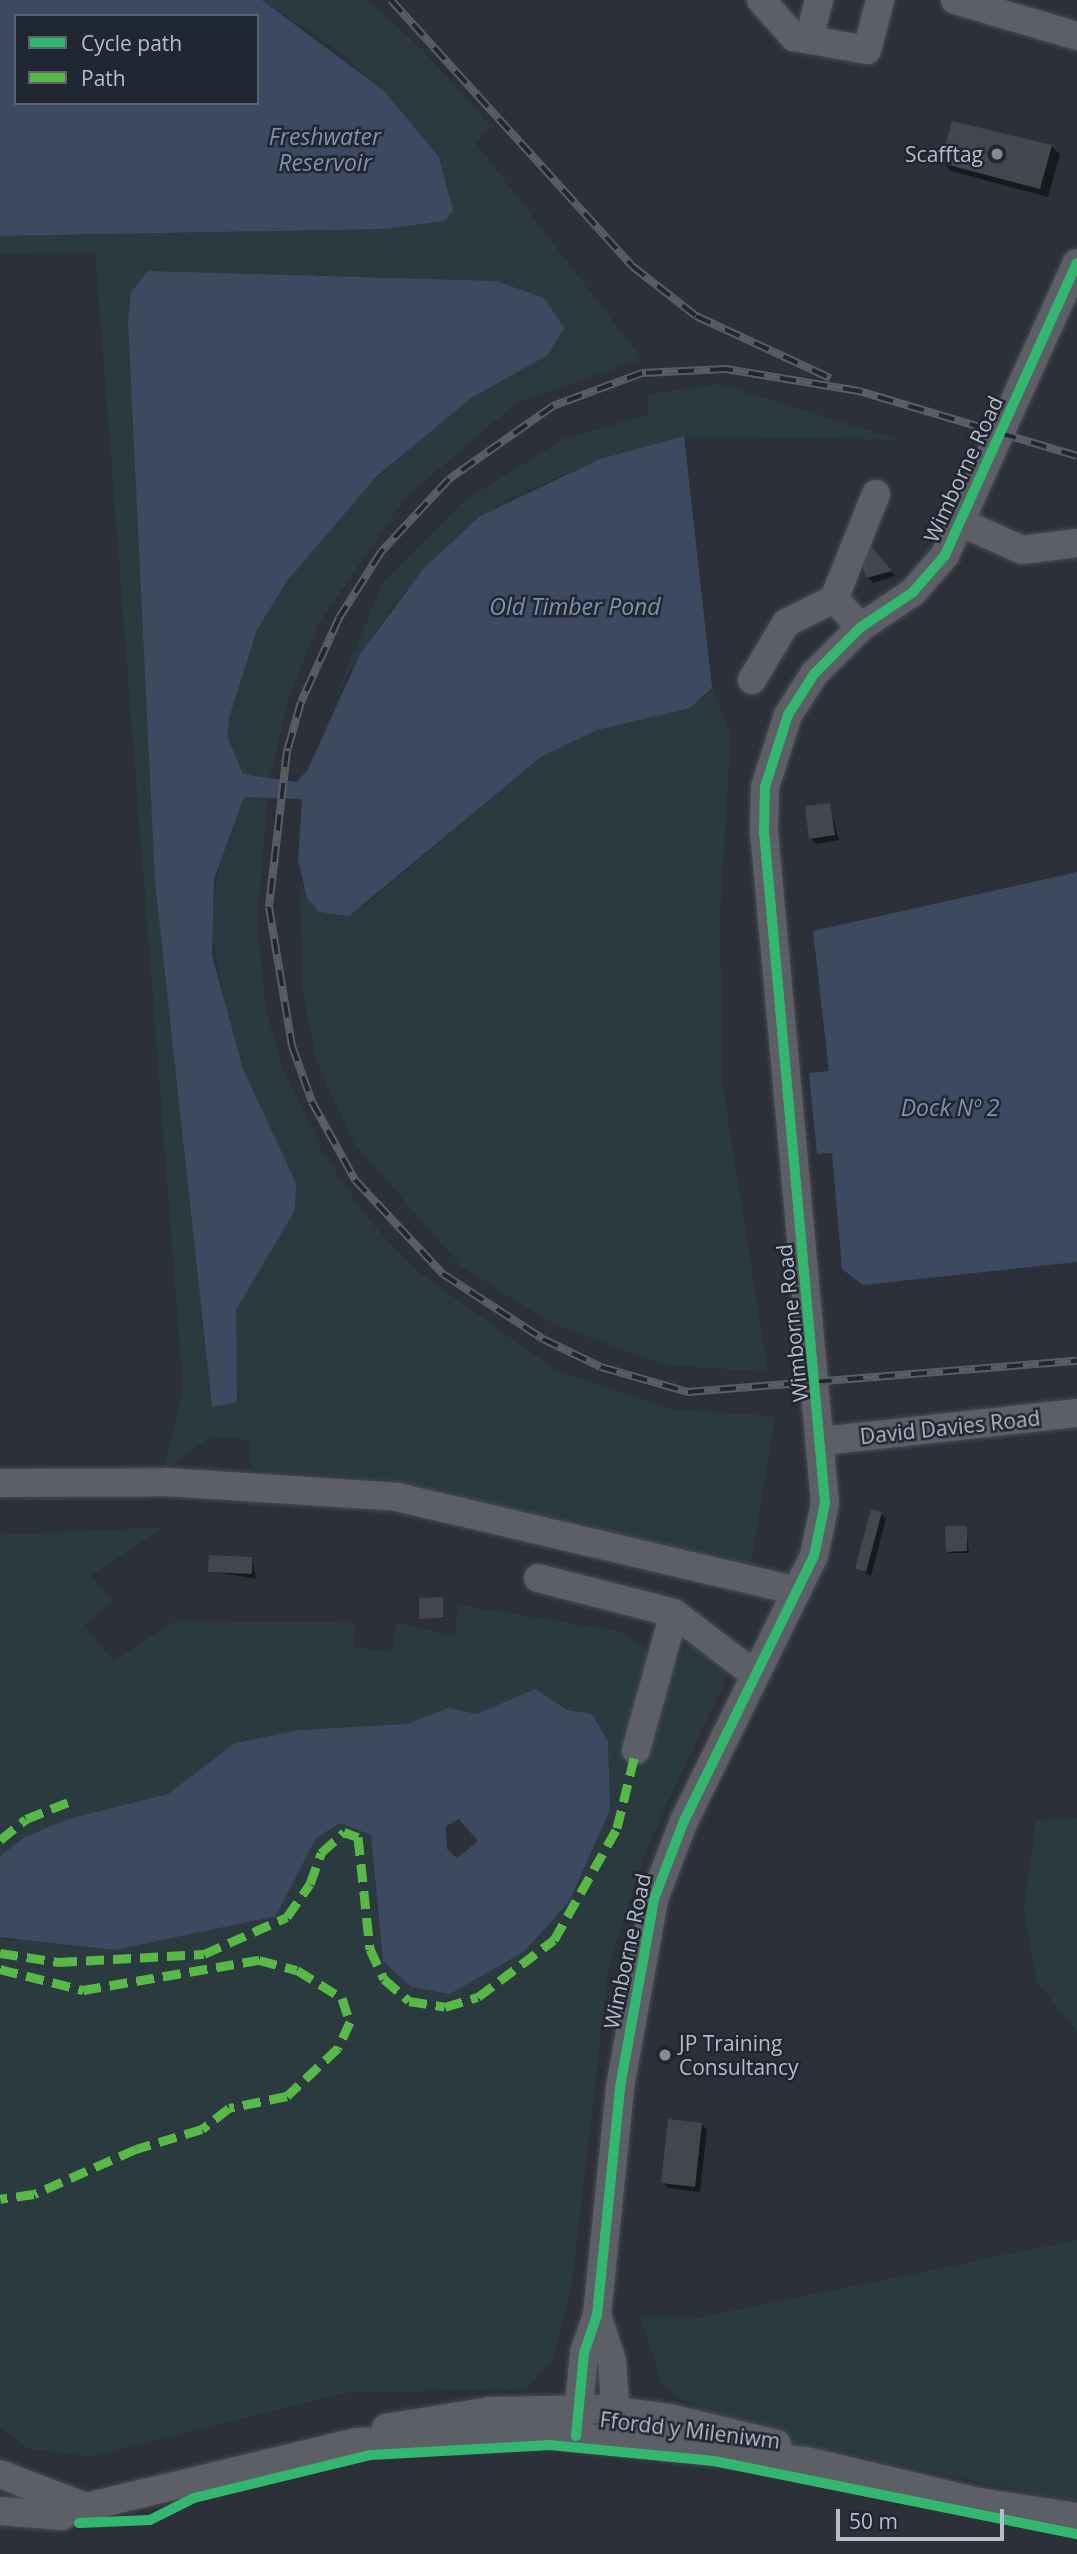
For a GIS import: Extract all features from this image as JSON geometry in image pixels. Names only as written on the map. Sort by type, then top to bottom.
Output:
[{"type":"street","points":[[761,0],[794,37],[867,50],[880,0]]},
{"type":"street","points":[[809,39],[819,0]]},
{"type":"street","points":[[954,0],[1077,36]]},
{"type":"street","name":"Wimborne Road","points":[[577,2422],[584,2353],[597,2315],[610,2164],[649,1922],[671,1848],[797,1591],[822,1529],[823,1441],[764,795],[794,704],[829,656],[861,627],[923,583],[962,523],[1075,271]]},
{"type":"street","points":[[752,680],[786,623],[834,599],[876,494]]},
{"type":"street","points":[[962,523],[1022,550],[1077,543]]},
{"type":"street","points":[[834,599],[861,627]]},
{"type":"street","name":"David Davies Road","points":[[823,1441],[1077,1413]]},
{"type":"street","points":[[0,1483],[167,1482],[397,1497],[797,1591]]},
{"type":"street","points":[[538,1577],[674,1613],[755,1675]]},
{"type":"street","points":[[636,1750],[674,1613]]},
{"type":"street","name":"Wimborne Road","points":[[597,2315],[612,2361],[618,2439]]},
{"type":"street","name":"Ffordd y Mileniwm","points":[[0,2511],[62,2516],[74,2507],[357,2442],[577,2422],[615,2411],[787,2447],[807,2461]]},
{"type":"street","name":"Ffordd y Mileniwm","points":[[577,2422],[618,2439],[807,2461],[979,2502],[1077,2517]]},
{"type":"street","points":[[0,2473],[74,2507]]},
{"type":"shaded area","points":[[262,0],[367,0],[421,48],[491,126],[476,143],[642,359],[516,403],[405,498],[317,626],[289,698],[270,778],[243,774],[227,736],[230,715],[257,630],[287,581],[335,518],[422,436],[471,398],[548,355],[318,273],[155,882],[212,1407],[236,1310],[265,1253],[243,1069],[228,1024],[210,926],[221,854],[244,796],[268,797],[257,923],[266,1009],[283,1069],[322,1151],[366,1217],[418,1272],[554,1369],[670,1409],[775,1416],[751,1565],[385,1479],[251,1470],[249,1440],[210,1437],[164,1471],[183,1387],[95,252],[0,254],[0,236],[385,229],[439,157],[347,57]]},
{"type":"shaded area","points":[[720,384],[900,440],[684,436],[600,459],[506,500],[453,540],[394,604],[346,677],[321,732],[382,584],[462,502],[565,438],[648,415],[648,394]]},
{"type":"shaded area","points":[[712,688],[731,735],[720,915],[723,1087],[768,1372],[664,1365],[553,1324],[461,1266],[354,1143],[316,1061],[302,985],[300,881],[307,898],[363,907],[541,757],[597,730],[705,699]]},
{"type":"shaded area","points":[[164,1527],[91,1576],[113,1601],[85,1625],[113,1661],[177,1620],[356,1623],[353,1647],[393,1652],[396,1623],[454,1635],[459,1605],[618,1631],[675,1665],[688,1642],[703,1646],[729,1672],[648,1845],[609,1964],[572,2284],[552,2361],[526,2389],[346,2393],[92,2457],[29,2449],[0,2427],[0,1937],[8,1941],[276,1916],[316,1838],[340,1822],[371,1835],[383,1961],[570,1900],[610,1810],[608,1740],[592,1714],[567,1710],[535,1689],[477,1714],[448,1708],[407,1724],[299,1730],[235,1743],[168,1794],[68,1819],[0,1856],[0,1535]]},
{"type":"shaded area","points":[[1077,1818],[1077,2031],[1037,1983],[1024,1909],[1036,1821]]},
{"type":"shaded area","points":[[1077,2240],[1077,2502],[798,2445],[712,2420],[662,2385],[640,2316],[702,2317]]},
{"type":"water","name":"Freshwater Reservoir","points":[[0,0],[262,0],[384,91],[439,157],[453,211],[444,221],[385,229],[0,236]]},
{"type":"water","name":"Old Timber Pond","points":[[148,271],[496,281],[544,298],[564,328],[548,355],[471,398],[377,476],[287,581],[257,630],[230,715],[227,736],[243,774],[296,782],[307,771],[360,654],[424,568],[480,516],[600,459],[684,436],[712,688],[690,708],[597,730],[541,757],[349,916],[319,912],[307,898],[298,860],[302,799],[244,797],[214,879],[212,955],[243,1069],[296,1183],[295,1210],[236,1310],[237,1402],[212,1407],[155,882],[128,321],[131,292]]},
{"type":"water","name":"Dock Nº 2","points":[[1077,872],[1077,1262],[863,1285],[842,1269],[832,1153],[817,1154],[809,1073],[829,1071],[813,931]]},
{"type":"water","points":[[535,1689],[567,1710],[592,1714],[608,1741],[610,1810],[570,1900],[525,1951],[450,1994],[411,1987],[383,1961],[371,1835],[340,1823],[316,1838],[276,1916],[115,1950],[0,1937],[0,1856],[25,1837],[68,1819],[168,1794],[235,1743],[299,1730],[407,1724],[448,1708],[477,1714]],"holes":[[[459,1819],[478,1841],[457,1858],[447,1849],[446,1826]]]},
{"type":"building","name":"Scafftag","points":[[952,121],[1052,145],[1040,189],[941,163]]},
{"type":"building","points":[[871,546],[892,571],[866,578],[858,549]]},
{"type":"building","points":[[830,803],[835,835],[809,839],[805,806]]},
{"type":"building","points":[[871,1509],[882,1512],[866,1572],[855,1569]]},
{"type":"building","points":[[945,1526],[967,1526],[967,1551],[946,1552]]},
{"type":"building","points":[[209,1555],[252,1557],[252,1574],[208,1572]]},
{"type":"building","points":[[443,1597],[444,1618],[419,1619],[419,1598]]},
{"type":"building","points":[[668,2119],[702,2123],[695,2187],[661,2183]]},
{"type":"railway","points":[[391,0],[632,266],[696,316],[830,378]]},
{"type":"railway","points":[[1077,456],[859,391],[726,369],[642,373],[553,406],[449,479],[381,552],[339,618],[301,702],[287,751],[269,907],[292,1046],[312,1102],[355,1180],[443,1274],[543,1339],[601,1367],[688,1392],[1077,1361]]},
{"type":"marked path","points":[[0,1953],[59,1962],[204,1954],[287,1917],[310,1884],[321,1853],[344,1832],[358,1837],[370,1949],[384,1979],[409,2001],[445,2007],[478,1997],[554,1940],[617,1828],[636,1750]]},
{"type":"marked path","points":[[0,1840],[26,1819],[71,1801]]},
{"type":"marked path","points":[[0,1969],[83,1990],[259,1960],[297,1970],[342,1998],[350,2022],[338,2048],[287,2096],[229,2108],[202,2129],[136,2149],[34,2194],[0,2199]]},
{"type":"cycle path","points":[[576,2436],[584,2353],[597,2315],[620,2087],[654,1899],[684,1821],[814,1556],[825,1503],[764,831],[765,787],[788,715],[814,674],[861,627],[913,592],[945,555],[1077,263]]},
{"type":"cycle path","points":[[79,2523],[150,2520],[194,2498],[371,2455],[550,2445],[714,2461],[1077,2534]]},
{"type":"place","name":"Scafftag","points":[[997,154]]},
{"type":"place","name":"JP Training Consultancy","points":[[665,2055]]}]
